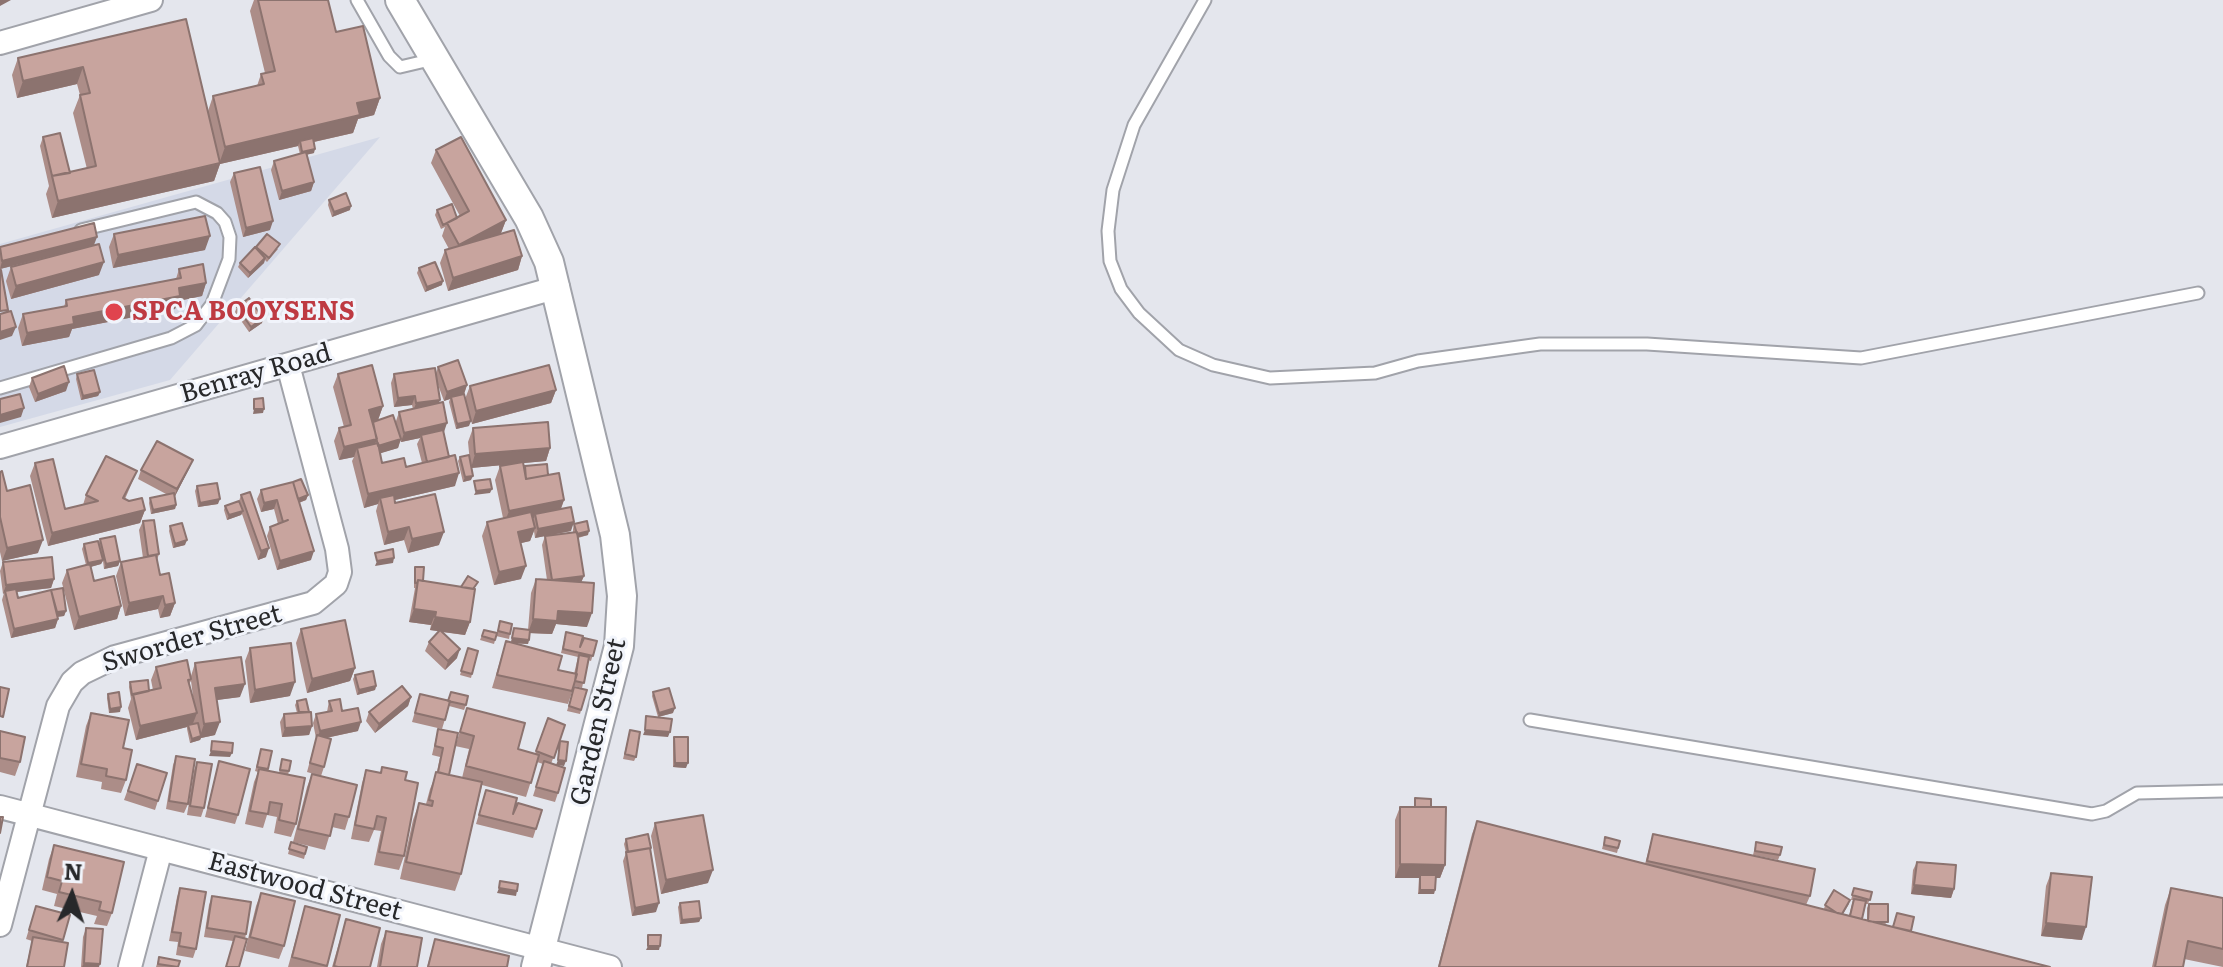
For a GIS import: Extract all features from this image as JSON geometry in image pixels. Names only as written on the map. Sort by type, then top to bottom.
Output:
[{"type":"street","points":[[0,43],[151,0]]},
{"type":"street","name":"Garden Street","points":[[400,0],[529,218],[558,287],[615,535],[622,619],[605,709],[538,958]]},
{"type":"street","name":"Benray Road","points":[[0,447],[558,287]]},
{"type":"street","name":"Sworder Street","points":[[0,925],[58,706],[82,673],[115,657],[296,610],[322,598],[336,584],[340,564],[337,549],[288,365]]},
{"type":"street","name":"Eastwood Street","points":[[0,807],[161,849],[538,958],[610,967]]},
{"type":"street","points":[[135,966],[161,849]]},
{"type":"lane","points":[[357,0],[389,56],[400,67],[435,58]]},
{"type":"lane","points":[[1205,0],[1134,125],[1113,190],[1108,231],[1110,261],[1121,289],[1139,313],[1179,350],[1213,365],[1270,378],[1375,373],[1418,361],[1540,344],[1647,344],[1861,358],[2198,293]]},
{"type":"lane","points":[[0,388],[171,338],[196,325],[212,304],[229,259],[230,237],[225,222],[217,213],[196,202],[66,235]]},
{"type":"lane","points":[[1530,720],[2092,814],[2106,811],[2137,793],[2223,791]]},
{"type":"shaded area","name":"SPCA BOOYSENS","points":[[380,137],[170,380],[0,427],[0,244]]},
{"type":"building","points":[[258,0],[328,0],[336,32],[363,26],[380,98],[357,103],[360,115],[225,147],[213,96],[264,84],[261,74],[275,71]]},
{"type":"building","points":[[186,19],[220,163],[58,201],[52,176],[96,166],[80,95],[90,93],[83,67],[23,81],[18,58]]},
{"type":"building","points":[[60,133],[70,173],[52,176],[43,137]]},
{"type":"building","points":[[461,137],[506,220],[459,245],[447,223],[469,211],[436,150]]},
{"type":"building","points":[[313,138],[315,149],[302,152],[300,141]]},
{"type":"building","points":[[306,152],[314,182],[282,191],[274,161]]},
{"type":"building","points":[[260,167],[273,221],[246,228],[234,173]]},
{"type":"building","points":[[346,193],[351,206],[334,212],[329,200]]},
{"type":"building","points":[[452,204],[457,218],[443,225],[437,210]]},
{"type":"building","points":[[205,216],[210,236],[118,255],[114,234]]},
{"type":"building","points":[[94,223],[97,237],[2,261],[0,247]]},
{"type":"building","points":[[514,230],[522,256],[453,278],[445,250]]},
{"type":"building","points":[[267,234],[280,244],[269,258],[256,247]]},
{"type":"building","points":[[99,244],[104,262],[16,286],[11,267]]},
{"type":"building","points":[[255,247],[265,258],[250,273],[240,263]]},
{"type":"building","points":[[435,262],[443,281],[427,287],[419,268]]},
{"type":"building","points":[[203,264],[206,283],[179,288],[180,296],[73,317],[74,324],[27,333],[23,314],[67,306],[66,300],[181,278],[179,269]]},
{"type":"building","points":[[0,270],[8,310],[0,311]]},
{"type":"building","points":[[249,298],[263,318],[251,327],[237,307]]},
{"type":"building","points":[[11,311],[16,327],[0,332],[0,314]]},
{"type":"building","points":[[458,360],[467,385],[447,392],[438,367]]},
{"type":"building","points":[[372,365],[383,406],[369,410],[377,439],[344,447],[339,428],[351,425],[338,374]]},
{"type":"building","points":[[549,365],[556,390],[476,411],[470,386]]},
{"type":"building","points":[[64,366],[69,382],[38,394],[32,378]]},
{"type":"building","points":[[435,368],[440,400],[416,403],[415,396],[398,398],[394,374]]},
{"type":"building","points":[[94,370],[100,392],[83,396],[77,374]]},
{"type":"building","points":[[20,394],[24,408],[0,415],[0,399]]},
{"type":"building","points":[[464,394],[471,421],[457,424],[451,397]]},
{"type":"building","points":[[263,398],[264,409],[254,409],[254,399]]},
{"type":"building","points":[[443,402],[447,423],[404,433],[399,412]]},
{"type":"building","points":[[393,415],[401,439],[378,446],[373,422]]},
{"type":"building","points":[[548,422],[550,448],[475,454],[473,428]]},
{"type":"building","points":[[443,430],[449,457],[427,462],[421,435]]},
{"type":"building","points":[[157,441],[193,460],[177,489],[141,470]]},
{"type":"building","points":[[378,443],[382,463],[404,458],[406,467],[455,455],[459,473],[368,494],[357,448]]},
{"type":"building","points":[[469,455],[473,476],[465,477],[460,457]]},
{"type":"building","points":[[106,456],[137,471],[123,498],[129,501],[142,498],[145,510],[52,533],[35,463],[53,459],[65,509],[98,501],[86,495]]},
{"type":"building","points":[[523,462],[526,479],[559,473],[564,500],[509,511],[500,466]]},
{"type":"building","points":[[547,464],[548,475],[526,479],[525,466]]},
{"type":"building","points":[[2,471],[7,491],[30,485],[43,540],[7,548],[0,517]]},
{"type":"building","points":[[301,479],[308,495],[298,499],[293,482]]},
{"type":"building","points":[[490,479],[492,489],[476,491],[474,481]]},
{"type":"building","points":[[293,482],[314,551],[280,561],[270,527],[283,522],[277,500],[264,503],[261,490]]},
{"type":"building","points":[[217,483],[220,499],[200,503],[197,486]]},
{"type":"building","points":[[250,492],[269,548],[261,551],[241,495]]},
{"type":"building","points":[[174,493],[176,505],[153,510],[150,498]]},
{"type":"building","points":[[435,494],[444,532],[412,539],[409,527],[388,532],[380,498],[394,495],[395,503]]},
{"type":"building","points":[[239,501],[243,511],[229,515],[225,506]]},
{"type":"building","points":[[571,507],[574,522],[538,529],[535,514]]},
{"type":"building","points":[[531,512],[535,528],[518,532],[526,566],[499,572],[487,522]]},
{"type":"building","points":[[154,520],[159,554],[148,556],[143,521]]},
{"type":"building","points":[[587,521],[589,531],[577,534],[574,524]]},
{"type":"building","points":[[182,523],[187,540],[175,544],[170,526]]},
{"type":"building","points":[[577,532],[584,576],[552,580],[545,536]]},
{"type":"building","points":[[115,536],[120,561],[106,564],[100,539]]},
{"type":"building","points":[[98,541],[103,560],[88,563],[84,544]]},
{"type":"building","points":[[393,549],[394,558],[377,561],[375,553]]},
{"type":"building","points":[[156,555],[160,575],[169,573],[175,603],[165,605],[163,596],[129,603],[121,562]]},
{"type":"building","points":[[52,557],[54,579],[6,585],[3,562]]},
{"type":"building","points":[[90,564],[94,581],[114,576],[121,606],[79,617],[67,570]]},
{"type":"building","points":[[415,567],[424,567],[423,581],[418,580],[417,583],[415,583]]},
{"type":"building","points":[[468,576],[478,582],[473,589],[461,587]]},
{"type":"building","points":[[536,579],[594,583],[592,613],[558,611],[557,621],[533,619]]},
{"type":"building","points":[[418,580],[475,589],[470,622],[435,617],[436,612],[414,609]]},
{"type":"building","points":[[63,588],[66,611],[57,612],[51,590]]},
{"type":"building","points":[[16,589],[18,598],[51,590],[58,619],[14,629],[5,591]]},
{"type":"building","points":[[345,620],[355,668],[312,679],[301,629]]},
{"type":"building","points":[[500,621],[512,624],[510,634],[498,631]]},
{"type":"building","points":[[514,628],[530,630],[529,640],[512,638]]},
{"type":"building","points":[[440,630],[460,649],[448,661],[429,642]]},
{"type":"building","points":[[484,630],[497,633],[495,640],[482,636]]},
{"type":"building","points":[[566,632],[583,636],[580,647],[584,638],[597,641],[593,656],[563,649]]},
{"type":"building","points":[[506,641],[562,656],[558,670],[577,674],[572,691],[497,675]]},
{"type":"building","points":[[291,643],[295,682],[255,690],[250,648]]},
{"type":"building","points":[[468,648],[478,651],[472,674],[461,671]]},
{"type":"building","points":[[579,655],[589,657],[584,683],[575,681]]},
{"type":"building","points":[[241,657],[245,684],[215,688],[220,722],[204,724],[195,663]]},
{"type":"building","points":[[187,660],[191,679],[188,680],[197,713],[140,726],[133,694],[161,688],[156,667]]},
{"type":"building","points":[[373,671],[376,686],[359,690],[355,675]]},
{"type":"building","points":[[148,680],[149,691],[132,695],[130,682]]},
{"type":"building","points":[[402,686],[411,697],[379,724],[369,712]]},
{"type":"building","points":[[0,687],[9,689],[3,717],[0,716]]},
{"type":"building","points":[[574,687],[587,690],[581,710],[569,706]]},
{"type":"building","points":[[669,688],[675,708],[659,713],[653,692]]},
{"type":"building","points":[[119,692],[121,707],[110,709],[108,694]]},
{"type":"building","points":[[451,692],[468,696],[466,705],[448,701]]},
{"type":"building","points":[[420,694],[450,701],[445,720],[415,713]]},
{"type":"building","points":[[306,699],[309,712],[299,712],[297,701]]},
{"type":"building","points":[[340,699],[342,711],[358,708],[361,722],[320,731],[316,714],[332,711],[329,701]]},
{"type":"building","points":[[467,708],[525,723],[518,749],[539,755],[531,783],[466,766],[474,736],[460,732]]},
{"type":"building","points":[[311,712],[312,726],[285,728],[284,714]]},
{"type":"building","points":[[91,713],[129,720],[123,748],[132,750],[126,780],[106,776],[107,769],[81,764]]},
{"type":"building","points":[[646,716],[672,719],[670,732],[645,730]]},
{"type":"building","points":[[548,718],[565,725],[554,758],[536,751]]},
{"type":"building","points":[[198,723],[201,736],[192,739],[188,725]]},
{"type":"building","points":[[438,729],[458,733],[449,775],[438,772],[443,748],[435,746]]},
{"type":"building","points":[[630,730],[640,732],[636,757],[625,754]]},
{"type":"building","points":[[0,731],[25,737],[20,762],[0,758]]},
{"type":"building","points":[[317,735],[331,739],[324,767],[310,763]]},
{"type":"building","points":[[674,737],[688,737],[688,763],[675,763]]},
{"type":"building","points":[[212,741],[233,743],[232,753],[211,751]]},
{"type":"building","points":[[560,741],[568,742],[566,761],[558,760]]},
{"type":"building","points":[[261,749],[272,751],[268,769],[257,767]]},
{"type":"building","points":[[176,756],[195,759],[188,804],[169,801]]},
{"type":"building","points":[[282,759],[291,761],[289,771],[280,770]]},
{"type":"building","points":[[219,761],[250,769],[238,815],[208,808]]},
{"type":"building","points":[[544,761],[565,768],[558,793],[536,787]]},
{"type":"building","points":[[197,762],[212,764],[204,808],[190,806]]},
{"type":"building","points":[[137,764],[167,773],[158,801],[128,791]]},
{"type":"building","points":[[382,767],[407,772],[405,780],[418,783],[404,856],[379,852],[386,818],[377,816],[374,829],[355,825],[366,770],[381,773]]},
{"type":"building","points":[[259,769],[305,778],[296,824],[279,820],[282,804],[270,802],[268,814],[250,811]]},
{"type":"building","points":[[436,772],[482,782],[461,874],[406,862],[419,803],[432,806],[433,801],[429,800]]},
{"type":"building","points":[[312,774],[357,785],[349,817],[335,814],[330,836],[298,829]]},
{"type":"building","points":[[486,790],[517,798],[513,814],[518,803],[542,810],[536,829],[479,815]]},
{"type":"building","points":[[1415,798],[1431,799],[1431,807],[1415,807]]},
{"type":"building","points":[[1400,807],[1446,807],[1445,865],[1400,864]]},
{"type":"building","points":[[703,815],[713,870],[666,880],[655,823]]},
{"type":"building","points":[[1477,821],[2050,967],[1439,967]]},
{"type":"building","points":[[648,834],[651,848],[628,852],[626,839]]},
{"type":"building","points":[[1653,834],[1815,869],[1810,896],[1647,861]]},
{"type":"building","points":[[1605,837],[1620,841],[1618,848],[1604,845]]},
{"type":"building","points":[[291,842],[307,847],[305,854],[289,849]]},
{"type":"building","points":[[1756,842],[1782,847],[1780,855],[1755,851]]},
{"type":"building","points":[[54,845],[124,862],[112,913],[99,910],[101,902],[59,892],[62,881],[47,877]]},
{"type":"building","points":[[650,848],[659,903],[635,908],[626,852]]},
{"type":"building","points":[[1917,862],[1956,865],[1954,889],[1914,885]]},
{"type":"building","points":[[2051,873],[2092,877],[2086,927],[2046,923]]},
{"type":"building","points":[[1420,875],[1436,875],[1435,890],[1420,890]]},
{"type":"building","points":[[500,881],[518,884],[517,891],[499,888]]},
{"type":"building","points":[[180,888],[206,892],[196,949],[179,946],[181,933],[172,932]]},
{"type":"building","points":[[1854,888],[1872,892],[1870,900],[1852,895]]},
{"type":"building","points":[[2171,888],[2223,898],[2223,949],[2188,941],[2183,967],[2155,967]]},
{"type":"building","points":[[1834,890],[1850,900],[1842,914],[1825,905]]},
{"type":"building","points":[[261,893],[295,901],[284,946],[250,937]]},
{"type":"building","points":[[212,896],[251,902],[246,934],[207,928]]},
{"type":"building","points":[[1854,899],[1866,901],[1862,919],[1850,916]]},
{"type":"building","points":[[699,901],[701,918],[682,920],[680,903]]},
{"type":"building","points":[[1869,904],[1888,904],[1888,922],[1868,921]]},
{"type":"building","points":[[36,906],[70,915],[63,940],[29,930]]},
{"type":"building","points":[[305,906],[340,915],[327,966],[292,957]]},
{"type":"building","points":[[1897,913],[1914,917],[1911,931],[1893,927]]},
{"type":"building","points":[[346,919],[380,928],[370,967],[334,966]]},
{"type":"building","points":[[86,928],[103,929],[100,964],[84,963]]},
{"type":"building","points":[[386,931],[422,938],[417,967],[380,967]]},
{"type":"building","points":[[648,935],[661,935],[660,946],[648,946]]},
{"type":"building","points":[[235,936],[247,939],[239,967],[226,967]]},
{"type":"building","points":[[33,937],[68,943],[64,967],[27,967]]},
{"type":"building","points":[[435,939],[509,956],[507,967],[428,967]]},
{"type":"building","points":[[159,957],[180,961],[178,967],[158,964]]},
{"type":"place","name":"SPCA BOOYSENS","points":[[114,312]]}]
